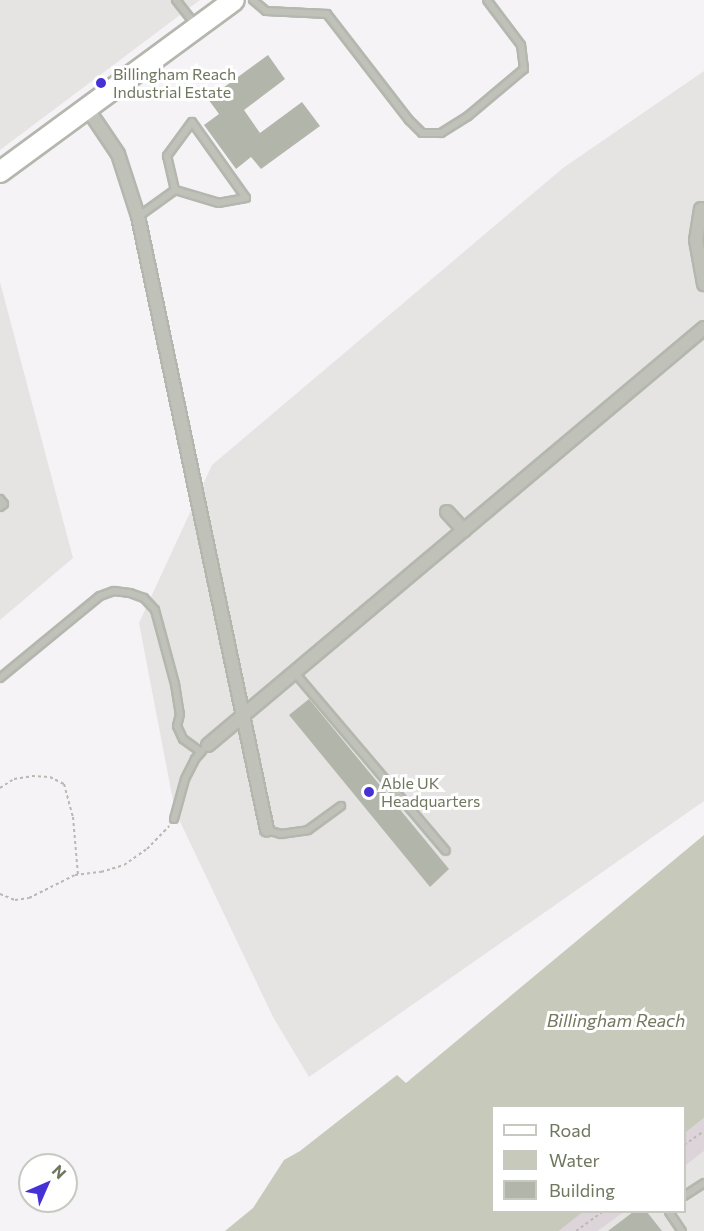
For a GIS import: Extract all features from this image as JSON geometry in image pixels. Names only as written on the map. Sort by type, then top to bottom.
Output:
[{"type":"main road","points":[[0,172],[234,0]]},
{"type":"street","points":[[87,108],[118,154],[138,216],[267,830]]},
{"type":"street","points":[[701,209],[696,240],[704,284]]},
{"type":"street","points":[[205,749],[704,328]]},
{"type":"street","points":[[447,512],[464,530]]},
{"type":"street","points":[[236,689],[257,704]]},
{"type":"lane","points":[[176,0],[197,27]]},
{"type":"lane","points":[[253,0],[266,11],[327,14],[409,120],[422,133],[441,134],[468,116],[524,69],[521,45],[487,0]]},
{"type":"lane","points":[[192,122],[246,198],[219,203],[175,190],[167,156],[192,122]]},
{"type":"lane","points":[[138,216],[175,190]]},
{"type":"lane","points":[[0,499],[4,504],[0,507]]},
{"type":"lane","points":[[0,678],[100,596],[114,591],[144,598],[155,610],[175,684],[180,714],[177,726],[183,739],[205,749],[185,779],[174,819]]},
{"type":"lane","points":[[294,672],[446,851]]},
{"type":"lane","points":[[267,830],[281,834],[308,830],[341,806]]},
{"type":"lane","points":[[686,1195],[704,1183]]},
{"type":"lane","points":[[670,1213],[682,1231]]},
{"type":"path","points":[[0,788],[14,779],[32,776],[50,777],[64,784],[73,818],[78,875]]},
{"type":"path","points":[[0,894],[15,900],[29,898],[78,875],[101,872],[124,865],[165,833],[174,819]]},
{"type":"path","points":[[686,1144],[704,1131]]},
{"type":"path","points":[[576,1231],[601,1213]]},
{"type":"shaded area","points":[[0,0],[200,0],[0,150]]},
{"type":"shaded area","points":[[704,71],[704,801],[309,1077],[273,1017],[175,811],[139,623],[212,465],[563,168]]},
{"type":"shaded area","points":[[0,282],[73,558],[0,620]]},
{"type":"shaded area","points":[[704,1118],[704,1151],[686,1165],[686,1132]]},
{"type":"shaded area","points":[[704,1151],[704,1231],[598,1231],[623,1213],[686,1213],[686,1165]]},
{"type":"shaded area","points":[[582,1213],[623,1213],[598,1231],[559,1231]]},
{"type":"water","name":"Billingham Reach","points":[[704,835],[704,1118],[686,1132],[686,1105],[491,1105],[491,1213],[582,1213],[559,1231],[225,1231],[253,1208],[284,1160],[300,1151],[397,1075],[406,1083]]},
{"type":"building","points":[[268,55],[285,79],[244,110],[260,133],[302,102],[320,126],[261,169],[251,157],[236,169],[204,125],[219,114],[208,99]]},
{"type":"building","name":"Able UK Headquarters","points":[[309,699],[449,869],[430,887],[289,715]]},
{"type":"building","points":[[632,1213],[648,1213],[662,1231],[608,1231]]},
{"type":"place","name":"Billingham Reach Industrial Estate","points":[[101,83]]},
{"type":"place","name":"Able UK Headquarters","points":[[369,792]]}]
